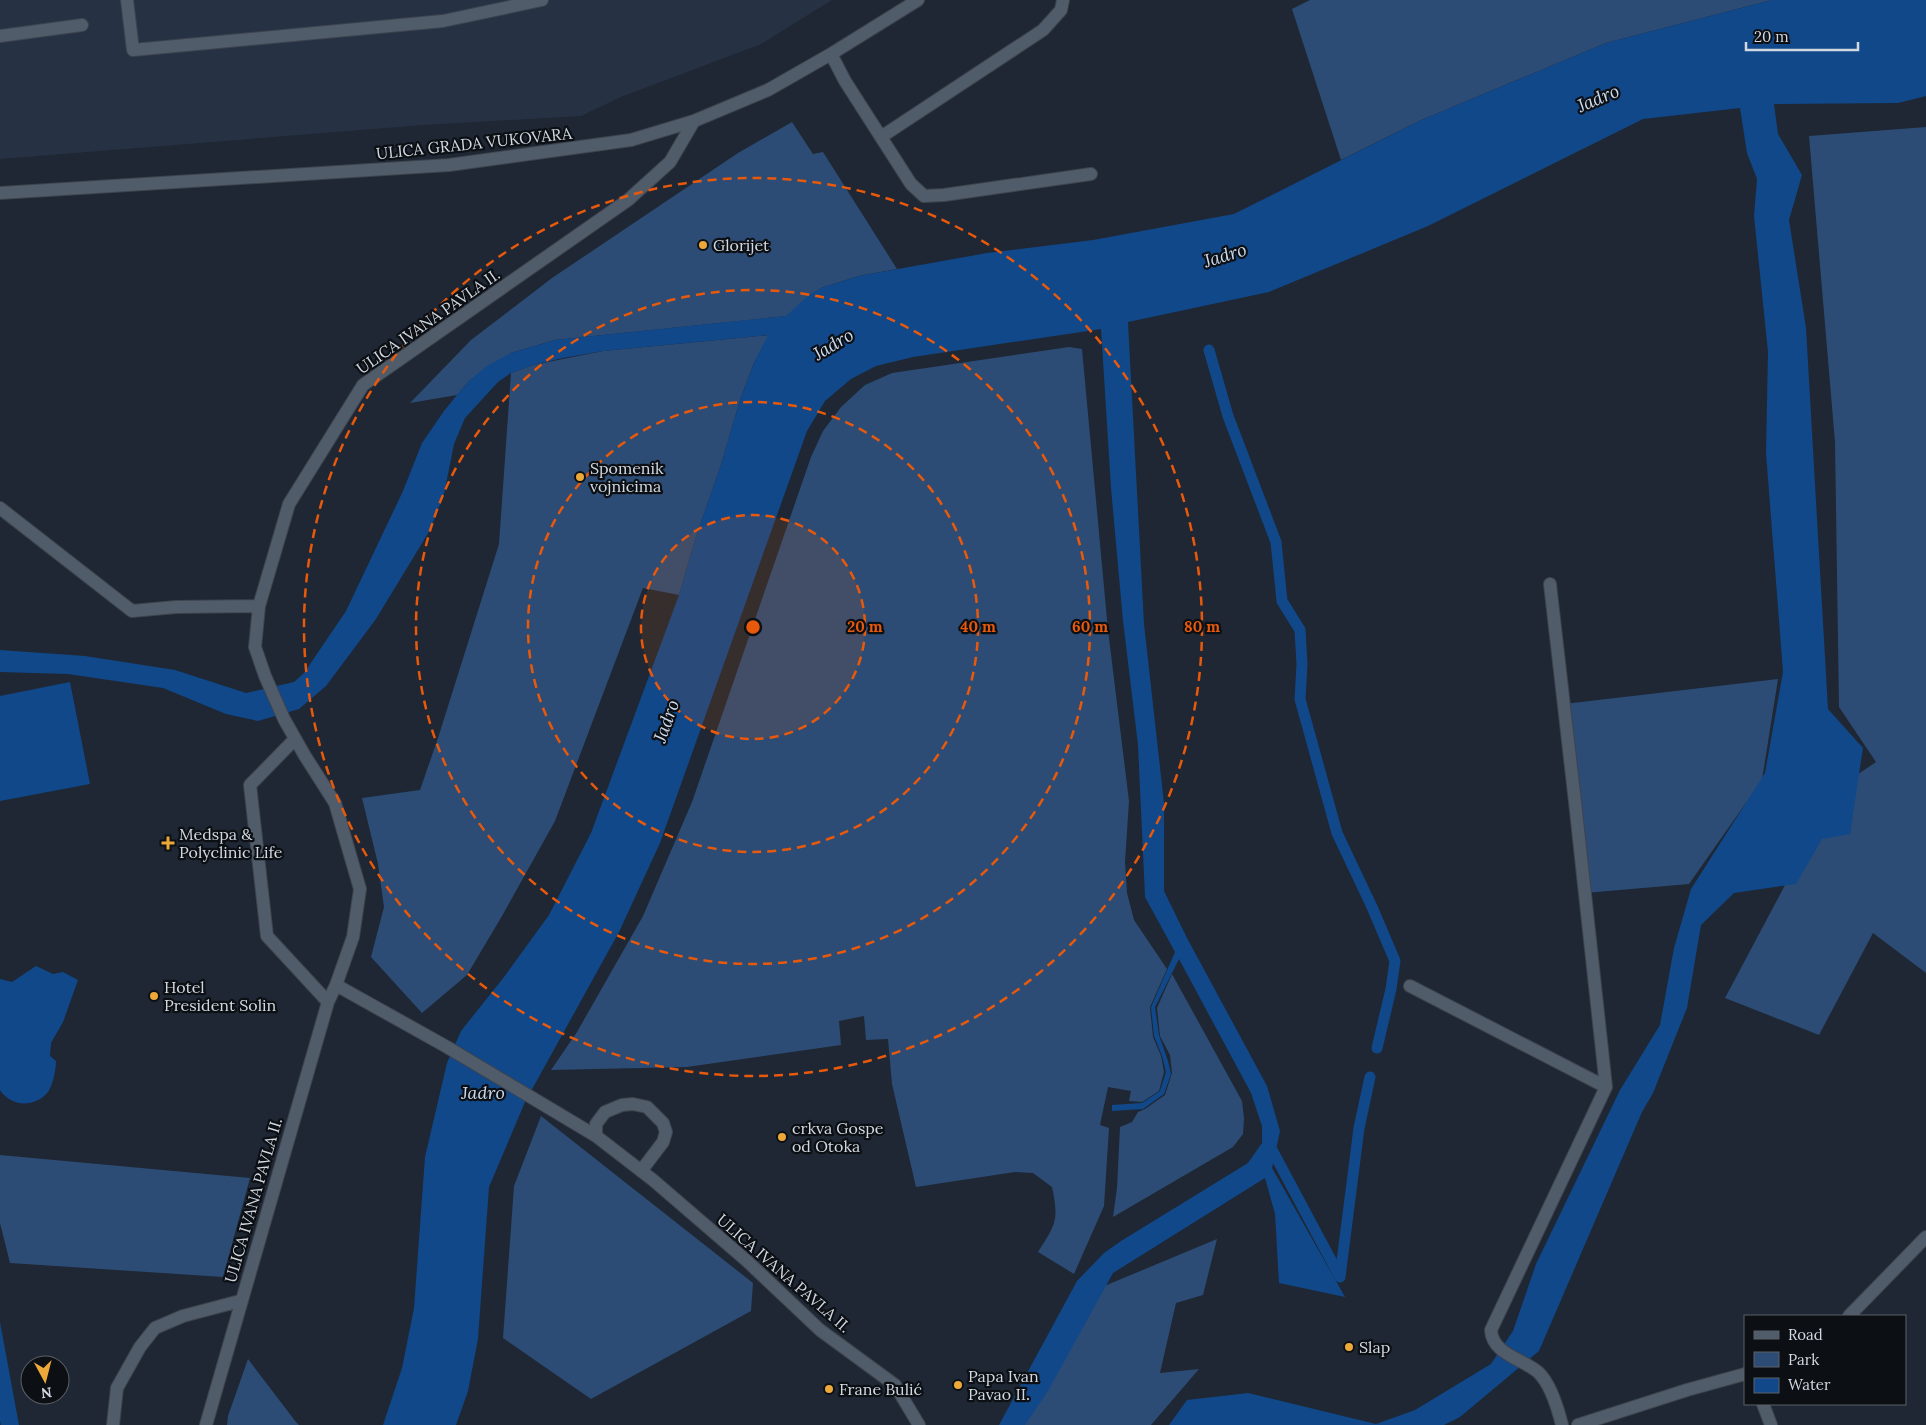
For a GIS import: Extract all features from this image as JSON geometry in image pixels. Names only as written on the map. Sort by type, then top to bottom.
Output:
[{"type":"street","points":[[127,0],[132,50],[443,21],[542,0]]},
{"type":"street","name":"ULICA GRADA VUKOVARA","points":[[0,193],[449,165],[631,140],[694,122],[768,90],[831,54],[918,0]]},
{"type":"street","points":[[881,137],[1043,30],[1062,10],[1063,0]]},
{"type":"street","points":[[0,36],[82,26]]},
{"type":"street","points":[[831,54],[845,81],[911,184],[924,196],[944,195],[1091,174]]},
{"type":"street","name":"ULICA IVANA PAVLA II.","points":[[206,1425],[240,1301],[328,1002],[353,937],[360,890],[335,803],[284,719],[265,676],[255,647],[258,606],[289,504],[363,385],[628,200],[670,162],[694,122]]},
{"type":"street","points":[[0,508],[132,610],[176,607],[258,606]]},
{"type":"street","points":[[1550,584],[1576,802],[1606,1087],[1491,1330],[1491,1338],[1496,1346],[1539,1373],[1554,1398],[1562,1425]]},
{"type":"street","points":[[295,739],[250,785],[268,936],[328,1002]]},
{"type":"street","name":"ULICA IVANA PAVLA II.","points":[[336,985],[447,1047],[596,1136],[653,1180],[747,1261],[820,1330],[895,1385],[919,1425]]},
{"type":"street","points":[[1410,986],[1606,1087]]},
{"type":"street","points":[[596,1136],[596,1124],[605,1112],[622,1105],[633,1104],[647,1107],[663,1123],[666,1132],[663,1142],[641,1171]]},
{"type":"street","points":[[1850,1315],[1926,1237]]},
{"type":"street","points":[[113,1425],[118,1388],[140,1346],[155,1328],[183,1316],[240,1301]]},
{"type":"street","points":[[1578,1425],[1687,1390],[1744,1374]]},
{"type":"street","points":[[1763,1405],[1771,1425]]},
{"type":"shaded area","points":[[0,0],[832,0],[761,44],[621,97],[581,116],[423,125],[0,159]]},
{"type":"green space","points":[[1310,0],[1772,0],[1606,43],[1419,121],[1341,160],[1292,9]]},
{"type":"green space","points":[[792,122],[813,154],[823,152],[897,269],[859,276],[821,288],[787,316],[555,340],[511,353],[470,380],[457,395],[410,403],[471,340],[552,278],[738,153]]},
{"type":"green space","points":[[1926,127],[1926,973],[1873,933],[1819,1035],[1725,998],[1836,789],[1876,762],[1839,707],[1835,442],[1809,136]]},
{"type":"green space","points":[[769,335],[754,363],[741,397],[679,595],[643,588],[555,821],[467,975],[422,1013],[371,957],[384,907],[378,864],[362,798],[420,790],[499,544],[511,373],[533,365],[603,351]]},
{"type":"green space","points":[[1069,347],[1082,349],[1108,630],[1129,801],[1125,862],[1127,893],[1134,920],[1167,969],[1150,1007],[1153,1037],[1161,1056],[1164,1072],[1159,1091],[1142,1102],[1129,1101],[1131,1091],[1108,1087],[1100,1125],[1109,1128],[1104,1206],[1074,1274],[1038,1252],[1052,1228],[1055,1207],[1052,1187],[1033,1173],[1015,1172],[916,1187],[892,1084],[888,1039],[866,1040],[864,1016],[839,1021],[841,1045],[687,1067],[551,1070],[577,1032],[643,916],[692,802],[811,457],[823,431],[841,407],[865,385],[892,373]]},
{"type":"green space","points":[[1778,679],[1762,780],[1689,884],[1585,893],[1564,704]]},
{"type":"green space","points":[[1172,974],[1242,1101],[1243,1134],[1233,1147],[1113,1217],[1117,1188],[1120,1127],[1132,1122],[1138,1112],[1165,1095],[1172,1073],[1170,1055],[1160,1036],[1157,1008]]},
{"type":"green space","points":[[541,1116],[753,1283],[751,1311],[591,1399],[503,1338],[514,1186]]},
{"type":"green space","points":[[0,1155],[250,1178],[223,1277],[10,1263],[0,1223]]},
{"type":"green space","points":[[1217,1239],[1203,1295],[1176,1303],[1160,1373],[1199,1369],[1151,1425],[1018,1425],[1102,1287]]},
{"type":"green space","points":[[248,1359],[299,1425],[227,1425],[228,1416]]},
{"type":"water","name":"Jadro","points":[[1772,0],[1926,0],[1926,96],[1898,103],[1774,104],[1778,134],[1802,175],[1789,220],[1806,328],[1828,709],[1863,748],[1850,834],[1822,839],[1796,884],[1734,893],[1701,925],[1687,1008],[1653,1093],[1642,1112],[1539,1351],[1460,1417],[1444,1425],[1169,1425],[1187,1400],[1248,1393],[1376,1424],[1415,1410],[1491,1364],[1513,1331],[1536,1264],[1620,1090],[1660,1025],[1674,948],[1691,889],[1765,773],[1783,672],[1766,453],[1768,352],[1754,216],[1757,179],[1747,153],[1740,108],[1643,119],[1428,226],[1269,292],[1128,322],[1144,624],[1164,803],[1164,891],[1187,938],[1267,1086],[1280,1131],[1272,1168],[1345,1297],[1279,1283],[1275,1214],[1265,1178],[1113,1273],[1048,1391],[1025,1425],[999,1425],[1077,1281],[1104,1253],[1121,1241],[1248,1163],[1262,1143],[1262,1126],[1251,1093],[1179,959],[1155,1007],[1159,1035],[1171,1074],[1164,1094],[1143,1109],[1112,1111],[1112,1105],[1142,1103],[1160,1091],[1166,1072],[1154,1036],[1151,1007],[1175,952],[1145,897],[1138,745],[1123,621],[1111,488],[1101,329],[913,357],[876,366],[851,379],[825,401],[807,431],[660,843],[619,932],[525,1102],[489,1187],[478,1339],[468,1391],[456,1425],[383,1425],[402,1368],[414,1308],[425,1157],[447,1063],[461,1031],[504,977],[549,915],[591,833],[679,595],[741,397],[754,363],[768,335],[603,351],[533,365],[511,373],[498,382],[465,418],[454,444],[444,494],[430,530],[376,619],[326,686],[299,709],[258,721],[226,714],[163,688],[68,674],[0,672],[0,650],[85,656],[175,670],[246,693],[294,682],[304,673],[346,611],[403,491],[422,443],[444,411],[470,380],[487,366],[511,353],[555,340],[786,316],[809,295],[821,288],[859,276],[987,253],[1093,240],[1234,214],[1419,121],[1606,43]]},
{"type":"water","points":[[70,682],[90,784],[0,801],[0,696]]},
{"type":"water","points":[[36,966],[53,974],[63,972],[78,980],[63,1022],[51,1043],[50,1056],[56,1061],[50,1089],[37,1101],[23,1103],[10,1100],[0,1090],[0,979],[12,982]]},
{"type":"water","points":[[0,1322],[19,1425],[1,1425],[0,1421]]},
{"type":"waterway","points":[[1209,350],[1228,416],[1276,542],[1282,601],[1300,630],[1302,664],[1300,699],[1337,833],[1395,961],[1391,989],[1377,1048]]},
{"type":"waterway","points":[[1340,1277],[1359,1128],[1370,1077]]},
{"type":"waterway","points":[[1269,1144],[1340,1277]]},
{"type":"place","name":"Glorijet","points":[[703,245]]},
{"type":"place","name":"Spomenik vojnicima","points":[[580,477]]},
{"type":"place","name":"Medspa & Polyclinic Life","points":[[168,843]]},
{"type":"place","name":"Hotel President Solin","points":[[154,996]]},
{"type":"place","name":"crkva Gospe od Otoka","points":[[782,1137]]},
{"type":"place","name":"Slap","points":[[1349,1347]]},
{"type":"place","name":"Papa Ivan Pavao II.","points":[[958,1385]]},
{"type":"place","name":"Frane Bulić","points":[[829,1389]]}]
